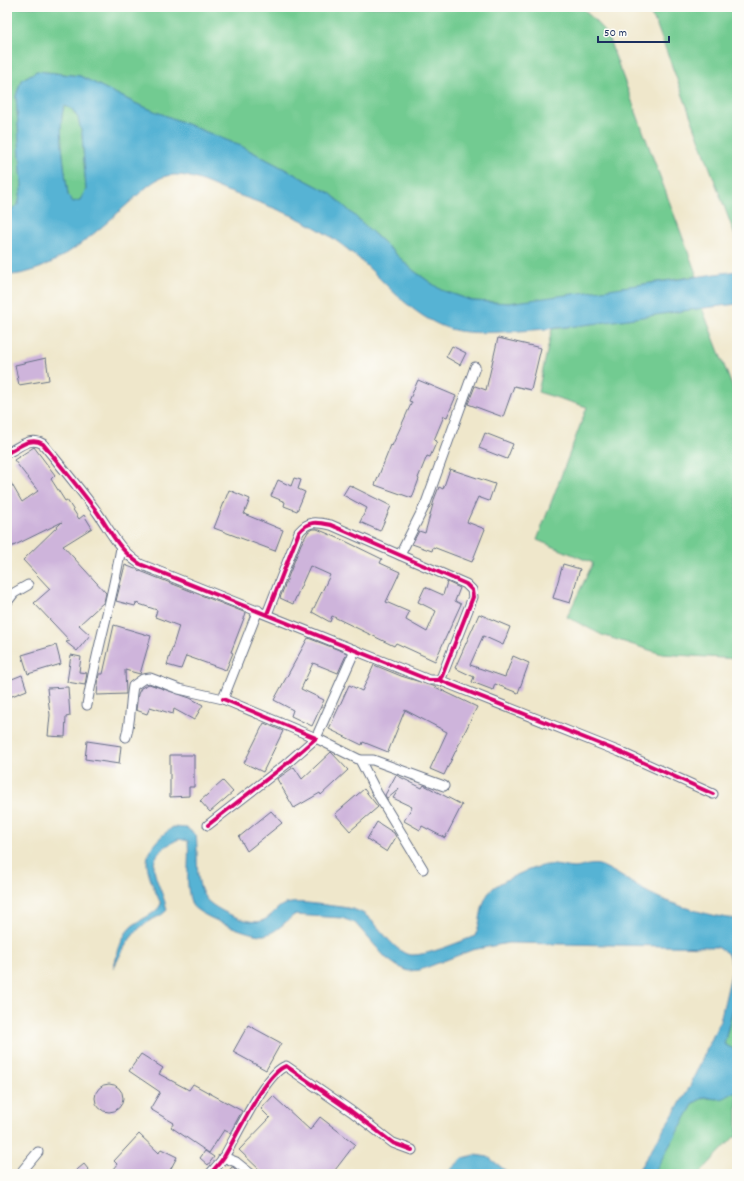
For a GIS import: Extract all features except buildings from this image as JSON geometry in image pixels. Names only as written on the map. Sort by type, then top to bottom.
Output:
[{"type":"street","points":[[400,555],[426,503],[475,367]]},
{"type":"street","points":[[7,453],[30,441],[36,440],[43,444],[97,513],[126,555],[140,564],[258,610],[429,680],[439,680],[620,752],[713,794]]},
{"type":"street","points":[[267,614],[299,532],[309,523],[316,521],[331,525],[466,584],[472,590],[473,597],[439,680]]},
{"type":"street","points":[[87,705],[92,673],[116,577],[121,548]]},
{"type":"street","points":[[7,602],[14,593],[28,585]]},
{"type":"street","points":[[223,699],[258,610]]},
{"type":"street","points":[[208,825],[285,765],[316,738],[355,650]]},
{"type":"street","points":[[126,737],[130,724],[130,702],[133,686],[143,679],[150,678],[179,689],[223,699],[316,738],[360,760],[373,760],[444,786]]},
{"type":"street","points":[[360,760],[380,799],[423,869]]},
{"type":"street","points":[[210,1174],[223,1157],[252,1106],[276,1072],[286,1066],[352,1111],[392,1143],[412,1150]]},
{"type":"street","points":[[24,1174],[23,1170],[38,1152]]},
{"type":"street","points":[[223,1157],[236,1162],[251,1174]]},
{"type":"green space","points":[[7,7],[582,7],[607,34],[697,276],[567,296],[509,303],[473,301],[441,290],[414,271],[330,193],[241,146],[137,104],[80,76],[37,71],[21,80],[16,96],[22,185],[18,205],[7,212]]},
{"type":"green space","points":[[645,7],[737,7],[737,241],[656,23]]},
{"type":"green space","points":[[65,106],[72,109],[78,118],[82,134],[86,190],[80,200],[73,202],[68,195],[62,149],[61,123],[62,113]]},
{"type":"green space","points":[[702,308],[737,399],[737,659],[662,654],[602,635],[567,617],[593,563],[537,540],[587,407],[538,392],[552,329]]},
{"type":"green space","points":[[737,993],[737,1051],[724,1044]]},
{"type":"green space","points":[[734,1092],[737,1093],[737,1137],[734,1137],[699,1174],[651,1174],[694,1103],[704,1097],[719,1098]]},
{"type":"water","points":[[37,71],[80,76],[137,104],[241,146],[330,193],[414,271],[441,290],[473,301],[509,303],[737,271],[737,304],[546,329],[484,333],[458,331],[435,323],[409,306],[351,252],[306,222],[275,208],[199,180],[180,175],[167,176],[150,184],[104,225],[73,249],[57,259],[40,268],[23,273],[7,275],[7,212],[18,205],[22,185],[16,96],[21,80]],"holes":[[[65,106],[72,109],[78,118],[82,134],[86,190],[80,200],[73,202],[68,195],[61,135],[62,113]]]},
{"type":"water","points":[[173,827],[187,828],[196,835],[198,871],[201,888],[204,896],[209,902],[220,910],[244,920],[259,922],[267,919],[283,905],[293,903],[310,903],[350,909],[364,914],[393,944],[405,953],[411,955],[434,951],[475,936],[486,896],[494,887],[535,868],[548,865],[575,868],[592,865],[602,866],[649,893],[669,902],[704,913],[737,919],[737,993],[724,1044],[737,1051],[737,1093],[721,1099],[704,1097],[694,1103],[656,1169],[651,1174],[636,1174],[687,1092],[720,1021],[733,966],[727,953],[717,947],[508,943],[472,950],[420,970],[408,971],[397,966],[386,958],[355,923],[342,918],[294,915],[276,930],[268,934],[258,935],[238,929],[204,914],[192,905],[188,890],[188,841],[179,839],[166,846],[158,854],[154,862],[156,879],[167,910],[146,923],[135,933],[126,944],[113,969],[121,942],[127,932],[134,925],[159,908],[161,904],[151,881],[147,862],[153,845]]},
{"type":"water","points":[[475,1155],[488,1157],[510,1174],[446,1174],[463,1158]]},
{"type":"cycle path","points":[[7,453],[25,443],[34,441],[43,444],[91,503],[120,546],[140,564],[429,680],[439,680],[442,676],[473,597],[472,590],[466,584],[331,525],[314,523],[306,525],[299,532],[267,614]]},
{"type":"cycle path","points":[[439,680],[620,752],[713,794]]},
{"type":"cycle path","points":[[208,825],[285,765],[316,738],[223,699]]},
{"type":"cycle path","points":[[210,1174],[224,1157],[261,1092],[278,1071],[286,1066],[351,1111],[393,1143],[412,1150]]}]
